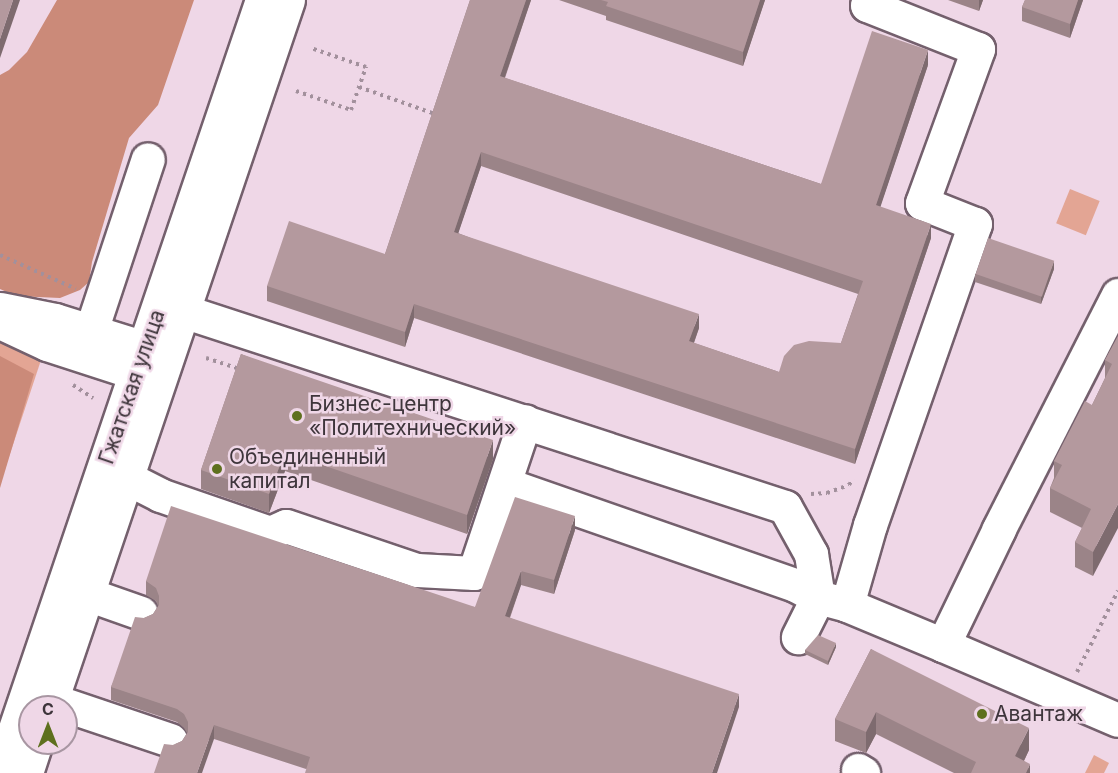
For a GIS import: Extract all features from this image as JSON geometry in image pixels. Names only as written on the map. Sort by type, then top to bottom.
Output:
[{"type":"street","name":"Гжатская улица","points":[[0,773],[262,0]]},
{"type":"street","name":"Гжатская улица","points":[[53,695],[288,0]]},
{"type":"street","points":[[798,637],[832,601],[870,525],[975,224],[921,203],[978,49],[867,5],[869,0]]},
{"type":"street","points":[[88,342],[148,159]]},
{"type":"street","points":[[943,645],[1118,294]]},
{"type":"street","points":[[0,309],[141,360]]},
{"type":"street","points":[[183,311],[785,507],[811,554],[832,601]]},
{"type":"street","points":[[0,322],[47,344],[88,342]]},
{"type":"street","points":[[127,478],[160,495],[270,532],[286,526],[417,570],[474,573],[525,422]]},
{"type":"street","points":[[505,484],[795,585],[1118,720]]},
{"type":"street","points":[[87,594],[141,613]]},
{"type":"street","points":[[78,712],[170,740]]},
{"type":"street","points":[[26,773],[32,755]]},
{"type":"path","points":[[296,91],[351,110],[366,67],[310,48]]},
{"type":"path","points":[[359,87],[436,114]]},
{"type":"path","points":[[0,255],[68,285]]},
{"type":"path","points":[[206,358],[250,373]]},
{"type":"path","points":[[806,494],[827,493],[849,485],[855,477]]},
{"type":"path","points":[[1065,697],[1118,591]]},
{"type":"shaded area","points":[[57,0],[194,0],[158,105],[129,138],[92,262],[89,282],[80,290],[60,298],[16,296],[0,289],[0,75],[9,70],[27,52]]},
{"type":"shaded area","points":[[1070,189],[1100,201],[1086,235],[1056,223]]},
{"type":"shaded area","points":[[0,339],[42,357],[0,484]]},
{"type":"shaded area","points":[[0,356],[34,374],[0,488]]},
{"type":"shaded area","points":[[1094,755],[1109,763],[1104,773],[1085,773]]},
{"type":"building","points":[[0,0],[13,0],[0,39]]},
{"type":"building","points":[[470,0],[526,0],[500,76],[821,184],[872,31],[928,50],[876,205],[931,224],[855,449],[414,304],[405,332],[267,286],[289,221],[385,254]],"holes":[[[481,152],[863,281],[841,343],[809,341],[794,345],[784,356],[779,372],[689,341],[699,314],[454,232]]]},
{"type":"building","points":[[601,0],[760,0],[743,52],[606,6],[608,2]]},
{"type":"building","points":[[1025,0],[1078,0],[1070,24],[1022,7]]},
{"type":"building","points":[[988,238],[1054,261],[1042,297],[976,274]]},
{"type":"building","points":[[1118,336],[1118,504],[1093,552],[1075,542],[1091,509],[1050,488],[1062,465],[1054,461],[1085,401],[1092,405],[1112,364],[1105,360]]},
{"type":"building","name":"Бизнес-центр «Политехнический»","points":[[241,354],[493,440],[467,515],[285,452],[269,494],[201,470]]},
{"type":"building","points":[[515,497],[575,516],[554,580],[521,571],[505,616],[739,694],[712,773],[305,773],[310,757],[214,725],[197,773],[154,773],[164,744],[173,745],[182,741],[188,732],[188,722],[184,714],[177,709],[111,687],[135,617],[144,618],[153,614],[159,605],[156,588],[146,581],[171,506],[475,607]]},
{"type":"building","points":[[818,635],[836,643],[828,661],[805,650]]},
{"type":"building","points":[[871,649],[1029,728],[1015,756],[1030,764],[1026,773],[971,773],[976,762],[876,712],[866,732],[835,719]]},
{"type":"place","name":"Бизнес-центр «Политехнический»","points":[[297,416]]},
{"type":"place","name":"Объединенный капитал","points":[[217,469]]},
{"type":"place","name":"Авантаж","points":[[982,714]]}]
